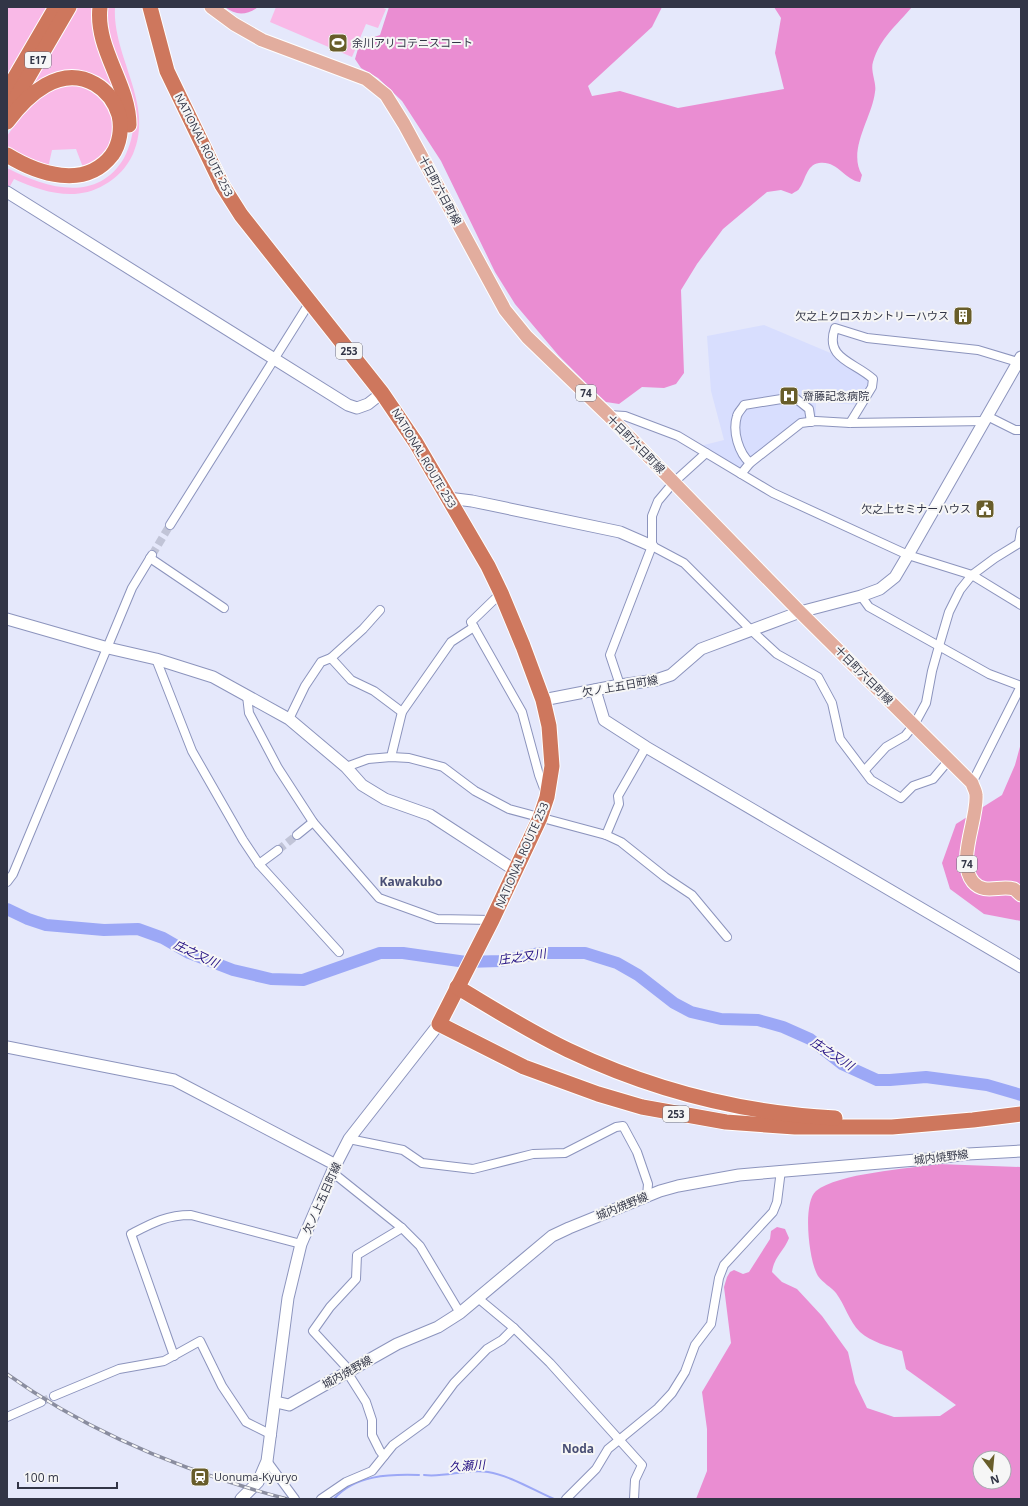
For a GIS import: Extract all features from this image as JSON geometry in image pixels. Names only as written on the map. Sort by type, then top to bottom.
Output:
[{"type":"highway","name":"E17","points":[[7,91],[56,7]]},
{"type":"highway","name":"E17","points":[[7,113],[68,7]]},
{"type":"highway","points":[[7,163],[41,179],[62,184],[74,184],[102,175],[118,162],[128,134],[128,110],[122,89],[103,40],[100,7]]},
{"type":"highway","name":"NATIONAL ROUTE 253","points":[[150,7],[167,71],[222,185],[242,216],[382,393],[412,436],[488,566],[523,646],[543,700],[549,726],[552,766],[548,797],[516,870],[457,987]]},
{"type":"highway","points":[[7,122],[23,103],[42,87],[61,79],[81,79],[99,86],[112,99],[119,116],[120,133],[114,152],[109,159],[95,170],[78,175],[49,174],[7,155]]},
{"type":"highway","name":"253","points":[[930,1123],[806,1116],[721,1103],[677,1092],[644,1082],[568,1050],[457,987],[439,1024],[524,1067],[598,1094],[642,1107],[726,1122],[795,1127],[892,1127],[1021,1114]]},
{"type":"main road","name":"十日町六日町線","points":[[211,7],[234,24],[262,40],[366,79],[386,95],[404,124],[505,310],[527,337],[608,415],[800,612],[972,783]]},
{"type":"main road","name":"74","points":[[972,783],[976,793],[975,807],[966,854],[968,870],[973,882],[982,888],[1014,889],[1021,895]]},
{"type":"street","points":[[7,192],[348,405],[357,408],[368,404],[382,393]]},
{"type":"street","points":[[170,525],[310,302]]},
{"type":"street","points":[[850,423],[872,386],[873,379],[867,373],[840,357],[832,346],[832,336],[835,328],[867,338],[978,350],[1020,360]]},
{"type":"street","name":"欠ノ上五日町線","points":[[543,700],[671,676],[701,649],[750,629],[800,612],[861,596],[880,589],[895,577],[1020,360]]},
{"type":"street","points":[[750,463],[743,456],[736,427],[737,416],[744,405],[794,397],[809,409],[811,422]]},
{"type":"street","points":[[608,415],[625,416],[678,436],[773,493],[908,555],[972,575],[1021,605]]},
{"type":"street","points":[[741,474],[750,463],[801,423],[850,423],[986,418],[1015,430],[1021,430]]},
{"type":"street","points":[[620,685],[610,655],[652,546],[652,516],[658,501],[674,482],[706,453]]},
{"type":"street","points":[[448,498],[472,501],[620,532],[652,546],[684,563],[777,654],[818,678],[832,703],[840,739],[865,770],[871,780],[901,798],[913,786],[933,779],[949,760]]},
{"type":"street","points":[[865,770],[886,747],[905,736],[926,703],[939,646],[949,612],[960,590],[972,575],[1020,542],[1021,531]]},
{"type":"street","points":[[7,882],[16,868],[132,588],[151,556],[224,608]]},
{"type":"street","points":[[501,593],[471,622],[522,712],[539,775],[548,797]]},
{"type":"street","points":[[861,596],[869,607],[904,625],[989,674],[1021,686],[972,783]]},
{"type":"street","points":[[289,719],[304,686],[321,662],[331,658],[363,629],[380,610]]},
{"type":"street","points":[[7,619],[108,648],[156,659],[212,677],[289,719],[346,767],[362,785],[385,800],[430,815],[516,870]]},
{"type":"street","points":[[391,757],[402,712],[451,642],[474,627]]},
{"type":"street","points":[[331,658],[351,680],[374,691],[402,712]]},
{"type":"street","points":[[156,659],[192,751],[243,840],[260,864],[338,952]]},
{"type":"street","points":[[595,690],[604,720],[646,747],[1021,967]]},
{"type":"street","points":[[248,696],[249,713],[278,768],[313,822],[379,898],[437,919],[492,920]]},
{"type":"street","points":[[606,836],[619,804],[618,796],[646,747]]},
{"type":"street","points":[[346,767],[368,759],[391,757],[409,758],[443,767],[475,791],[502,805],[540,818],[606,836],[621,842],[665,877],[692,895],[727,937]]},
{"type":"street","points":[[297,835],[313,822]]},
{"type":"street","points":[[260,864],[278,850]]},
{"type":"street","name":"欠ノ上五日町線","points":[[242,1499],[258,1482],[267,1461],[272,1435],[288,1298],[301,1244],[334,1168],[349,1139],[439,1024]]},
{"type":"street","points":[[7,1047],[174,1080],[334,1168],[402,1228],[420,1246],[460,1313]]},
{"type":"street","points":[[349,1139],[403,1150],[422,1163],[473,1169],[533,1154],[565,1153],[616,1127],[623,1126],[637,1152],[648,1184],[647,1196]]},
{"type":"street","name":"城内焼野線","points":[[276,1402],[289,1405],[397,1344],[438,1327],[479,1299],[552,1236],[647,1196],[700,1181],[781,1170],[1021,1151]]},
{"type":"street","points":[[566,1499],[596,1469],[608,1450],[620,1441],[672,1393],[685,1372],[695,1345],[711,1324],[719,1278],[724,1265],[773,1212],[777,1202],[781,1170]]},
{"type":"street","points":[[174,1356],[131,1234],[162,1219],[177,1215],[191,1215],[301,1244]]},
{"type":"street","points":[[384,1456],[372,1435],[372,1420],[366,1402],[348,1372],[313,1331],[330,1307],[356,1279],[357,1255],[402,1228]]},
{"type":"street","points":[[479,1299],[514,1328],[550,1363],[642,1465],[635,1480],[634,1499]]},
{"type":"street","points":[[321,1499],[346,1482],[372,1471],[393,1445],[426,1421],[454,1383],[487,1349],[502,1340],[514,1328]]},
{"type":"street","points":[[54,1396],[119,1369],[164,1361],[200,1341],[222,1386],[246,1422],[272,1435]]},
{"type":"street","points":[[7,1417],[41,1402]]},
{"type":"street","points":[[267,1461],[295,1499]]},
{"type":"shaded area","points":[[7,7],[48,7],[7,77]]},
{"type":"shaded area","points":[[77,7],[95,7],[122,103],[93,79],[26,94]]},
{"type":"shaded area","points":[[105,7],[115,7],[116,26],[120,44],[136,99],[139,117],[138,135],[131,159],[125,168],[109,182],[93,190],[82,193],[71,194],[47,191],[14,179],[9,188],[7,187],[7,168],[54,186],[70,188],[85,187],[100,182],[113,172],[124,158],[131,139],[133,120],[113,49]]},
{"type":"shaded area","points":[[225,7],[258,7],[250,12],[237,13]]},
{"type":"shaded area","name":"余川アリコテニスコート","points":[[276,7],[381,7],[386,9],[378,28],[366,24],[352,57],[270,22]]},
{"type":"shaded area","points":[[389,7],[662,7],[652,27],[588,86],[592,96],[620,91],[678,108],[784,89],[775,53],[781,18],[774,7],[912,7],[884,39],[873,62],[872,69],[875,92],[857,155],[858,165],[862,175],[860,182],[850,178],[831,164],[815,164],[809,170],[798,190],[792,194],[781,190],[767,192],[723,229],[697,264],[681,290],[684,373],[676,384],[664,388],[642,387],[619,404],[606,402],[593,390],[559,356],[515,304],[495,272],[441,161],[402,101],[378,78],[361,68],[355,59],[360,42],[380,35]]},
{"type":"shaded area","points":[[77,84],[97,92],[112,109],[115,137],[103,159],[84,170],[76,149],[52,150],[48,168],[7,149],[7,136],[29,105],[52,88]]},
{"type":"shaded area","name":"齋藤記念病院","points":[[764,325],[840,357],[873,379],[861,405],[816,402],[816,421],[801,423],[741,474],[696,447],[724,440],[711,391],[707,336]]},
{"type":"shaded area","points":[[1021,743],[1021,921],[984,914],[950,889],[942,863],[956,824],[1002,795],[1015,765]]},
{"type":"shaded area","points":[[938,1164],[1021,1167],[1021,1499],[696,1499],[707,1471],[707,1429],[702,1392],[731,1343],[724,1287],[730,1272],[734,1270],[743,1274],[749,1272],[770,1239],[771,1231],[777,1227],[785,1229],[789,1238],[773,1266],[772,1272],[782,1282],[797,1289],[822,1316],[848,1352],[855,1383],[867,1408],[894,1417],[940,1416],[956,1405],[906,1369],[902,1351],[874,1341],[856,1328],[836,1293],[818,1276],[812,1258],[808,1233],[808,1219],[809,1207],[816,1191],[826,1185],[840,1180],[892,1170]]},
{"type":"waterway","name":"庄之又川","points":[[7,909],[28,919],[46,925],[104,930],[138,929],[163,938],[189,953],[233,970],[271,979],[303,980],[380,953],[403,953],[466,962],[500,961],[540,953],[585,953],[617,963],[638,975],[674,1003],[691,1012],[721,1019],[758,1020],[783,1027],[810,1039],[842,1064],[877,1080],[926,1077],[987,1085],[1021,1095]]},
{"type":"waterway","name":"久瀬川","points":[[424,1475],[432,1476],[472,1471],[488,1472],[513,1480],[554,1499]]},
{"type":"waterway","name":"久瀬川","points":[[334,1499],[342,1491],[362,1481],[384,1476],[419,1475]]},
{"type":"tunnel","points":[[152,555],[170,525]]},
{"type":"tunnel","points":[[278,850],[297,835]]},
{"type":"tunnel","points":[[41,1402],[54,1396]]},
{"type":"railway","points":[[7,1374],[72,1415],[141,1449],[213,1477],[287,1499]]},
{"type":"place","name":"余川アリコテニスコート","points":[[338,43]]},
{"type":"place","name":"欠之上クロスカントリーハウス","points":[[963,316]]},
{"type":"place","name":"齋藤記念病院","points":[[789,396]]},
{"type":"place","name":"欠之上セミナーハウス","points":[[985,509]]},
{"type":"place","name":"Uonuma-Kyuryo","points":[[200,1477]]},
{"type":"district","name":"Kawakubo","points":[[411,882]]},
{"type":"district","name":"Noda","points":[[578,1449]]}]
